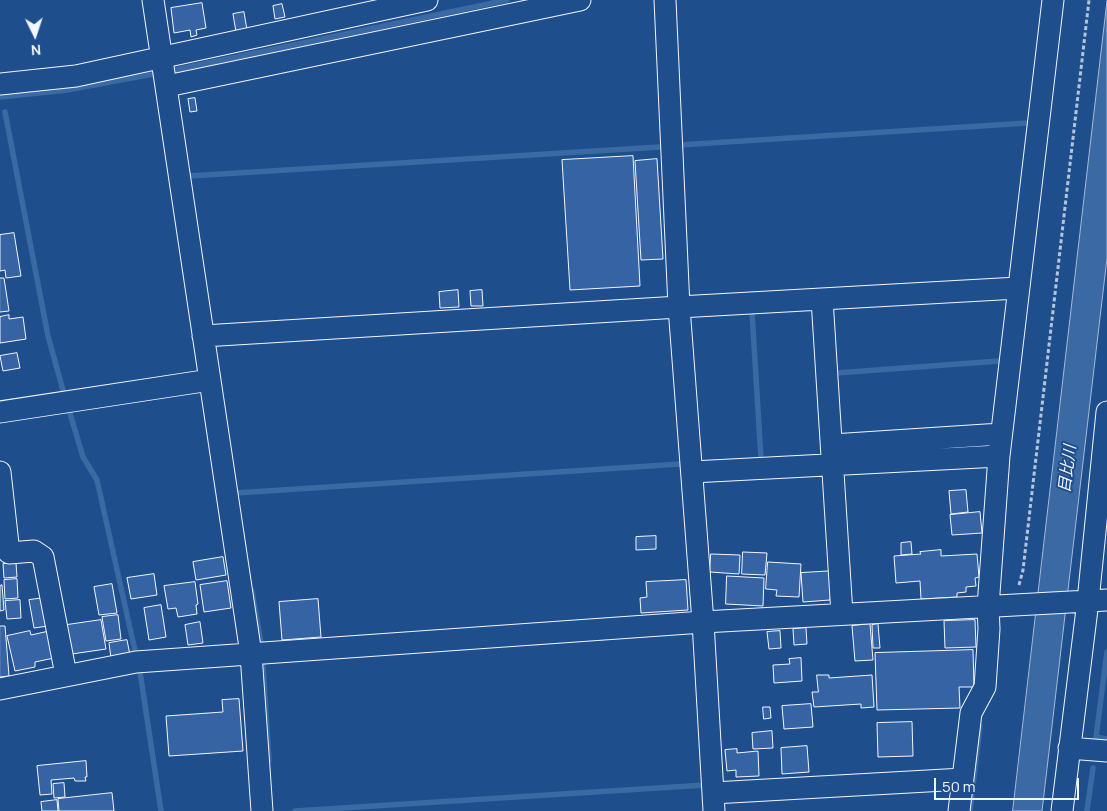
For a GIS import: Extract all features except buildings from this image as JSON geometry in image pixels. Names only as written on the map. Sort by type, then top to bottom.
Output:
[{"type":"street","points":[[153,0],[251,654],[262,811]]},
{"type":"street","points":[[0,84],[76,76],[427,0]]},
{"type":"street","points":[[167,86],[580,0]]},
{"type":"street","points":[[665,0],[679,306],[703,622],[714,802],[963,778]]},
{"type":"street","points":[[960,811],[971,713],[985,687],[998,456],[1053,0]]},
{"type":"street","points":[[203,336],[679,306],[1018,288]]},
{"type":"street","points":[[822,299],[842,614]]},
{"type":"street","points":[[0,412],[210,380]]},
{"type":"street","points":[[1062,811],[1069,748],[1092,601],[1107,412]]},
{"type":"street","points":[[692,472],[1001,434]]},
{"type":"street","points":[[832,455],[998,456]]},
{"type":"street","points":[[0,472],[2,511],[9,553],[34,551],[43,557],[66,675]]},
{"type":"street","points":[[0,689],[136,662],[703,622],[1092,601]]},
{"type":"street","points":[[1069,748],[1107,751]]},
{"type":"path","points":[[1017,606],[1024,570],[1089,0]]},
{"type":"water","name":"目比川","points":[[1107,1],[1107,258],[1042,811],[1013,811]]},
{"type":"waterway","points":[[175,70],[507,0]]},
{"type":"waterway","points":[[0,97],[67,90],[153,74]]},
{"type":"waterway","points":[[5,112],[48,336],[64,394]]},
{"type":"waterway","points":[[679,145],[1028,123]]},
{"type":"waterway","points":[[189,176],[660,147]]},
{"type":"waterway","points":[[752,312],[761,459]]},
{"type":"waterway","points":[[836,373],[999,361]]},
{"type":"waterway","points":[[69,410],[83,457],[97,480],[136,655]]},
{"type":"waterway","points":[[236,493],[680,464]]},
{"type":"waterway","points":[[252,591],[261,643]]},
{"type":"waterway","points":[[1107,652],[1096,737],[1107,739]]},
{"type":"waterway","points":[[263,666],[269,761]]},
{"type":"waterway","points":[[140,672],[161,811]]},
{"type":"waterway","points":[[970,811],[980,726]]},
{"type":"waterway","points":[[1087,811],[1093,768]]},
{"type":"waterway","points":[[295,811],[705,785]]}]
